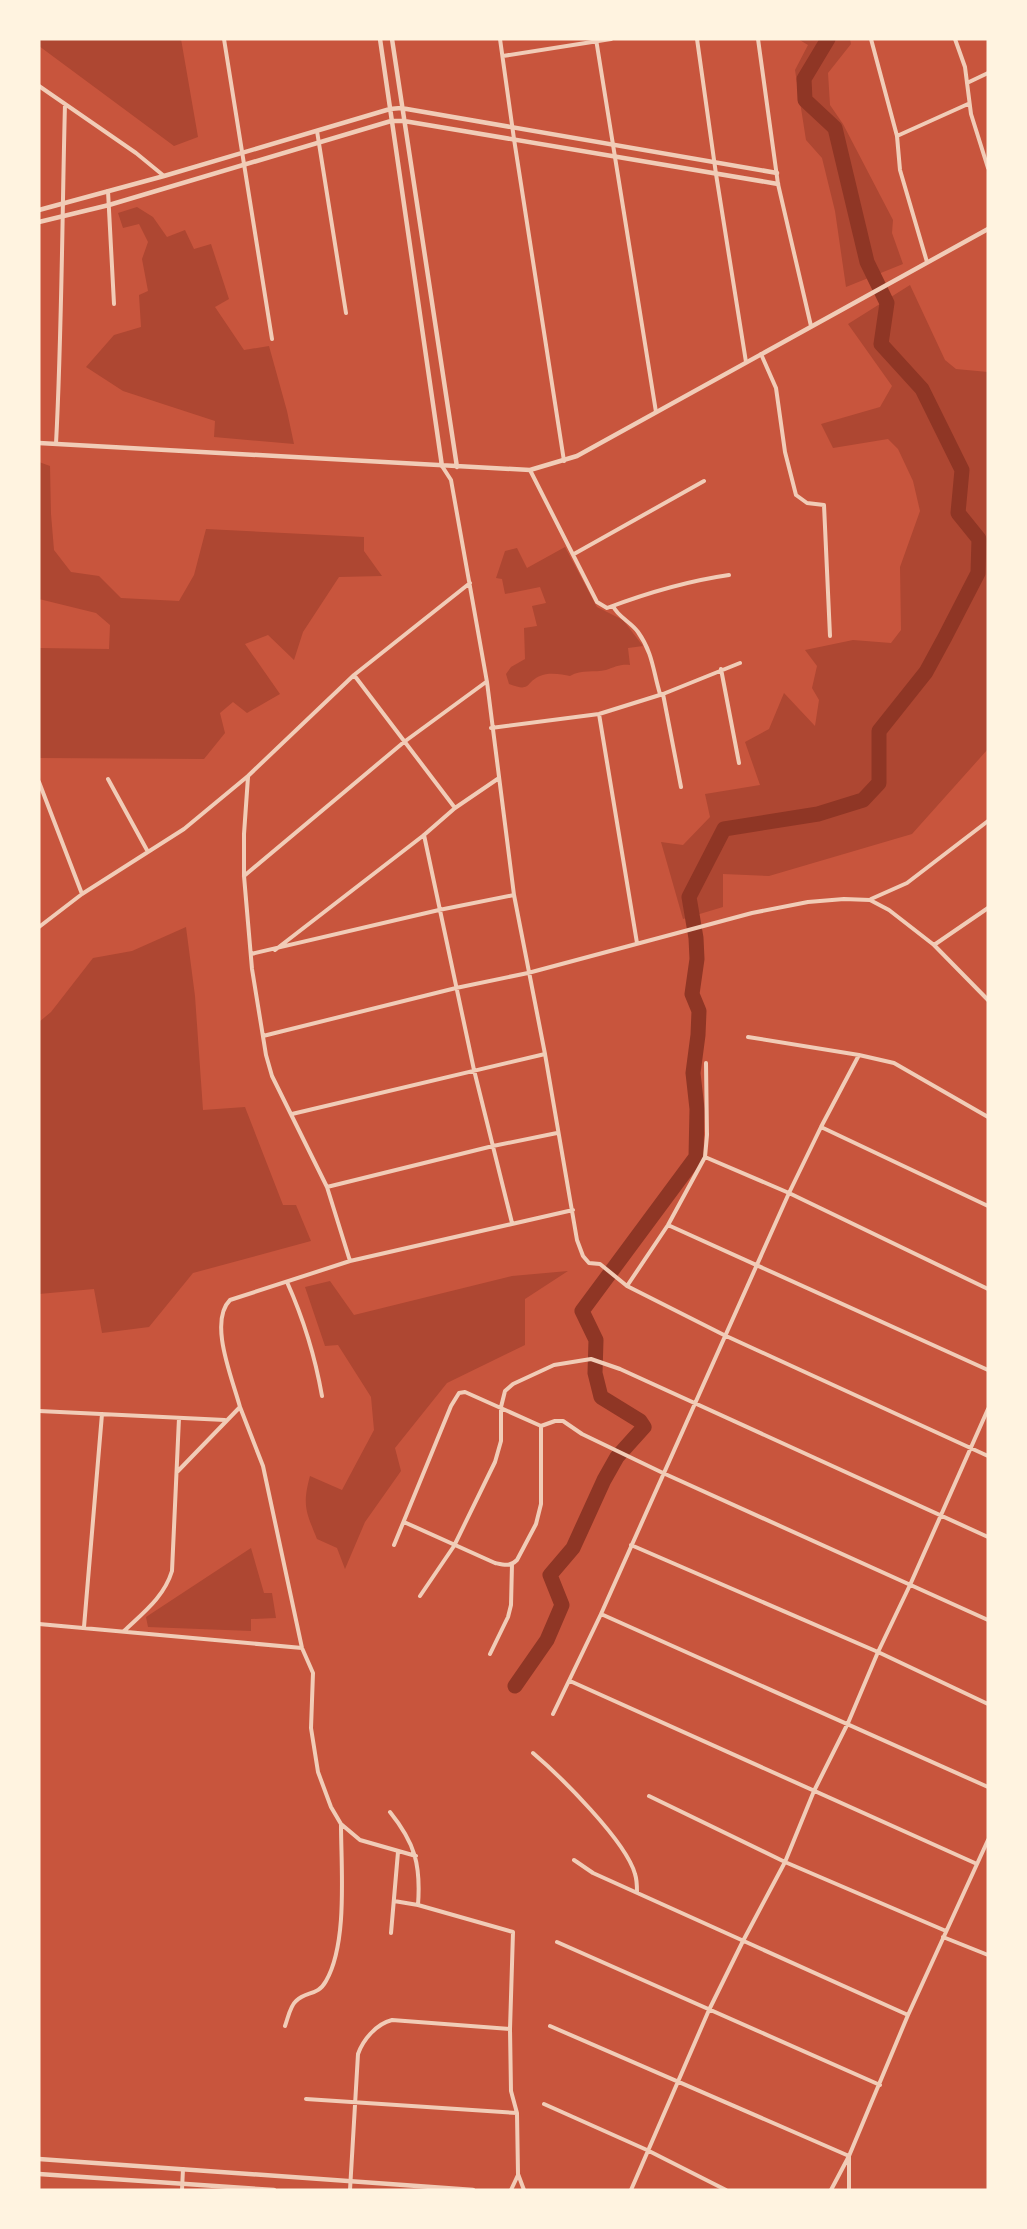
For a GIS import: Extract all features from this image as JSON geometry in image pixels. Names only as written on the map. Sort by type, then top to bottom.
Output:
[{"type":"street","points":[[224,39],[272,339]]},
{"type":"street","points":[[380,39],[442,466],[451,480],[470,584],[487,682],[491,728],[514,895],[545,1054],[557,1133],[583,1256],[589,1263],[605,1267],[627,1286],[724,1335],[988,1456]]},
{"type":"street","points":[[392,39],[457,467],[451,480]]},
{"type":"street","points":[[500,39],[564,461]]},
{"type":"street","points":[[503,56],[611,39]]},
{"type":"street","points":[[697,39],[746,362]]},
{"type":"street","points":[[758,39],[778,184],[811,326]]},
{"type":"street","points":[[872,39],[897,136],[900,170],[927,262]]},
{"type":"street","points":[[955,39],[965,67],[968,104],[988,168]]},
{"type":"street","points":[[597,40],[656,412]]},
{"type":"street","points":[[967,83],[988,73]]},
{"type":"street","points":[[39,86],[136,153],[164,176]]},
{"type":"street","points":[[56,444],[62,342],[65,104]]},
{"type":"street","points":[[897,136],[968,104]]},
{"type":"street","points":[[39,210],[164,176],[390,109],[401,108],[777,173]]},
{"type":"street","points":[[39,222],[109,205],[391,121],[404,121],[778,184]]},
{"type":"street","points":[[317,131],[346,313]]},
{"type":"street","points":[[138,183],[141,195]]},
{"type":"street","points":[[108,191],[114,304]]},
{"type":"street","points":[[403,194],[416,193]]},
{"type":"street","points":[[39,443],[530,470],[577,456],[988,229]]},
{"type":"street","points":[[418,297],[432,295]]},
{"type":"street","points":[[761,353],[776,388],[785,452],[796,495],[807,503],[824,506],[830,636]]},
{"type":"street","points":[[530,470],[597,602],[607,608],[621,601],[694,580],[729,575]]},
{"type":"street","points":[[573,554],[704,481]]},
{"type":"street","points":[[39,927],[82,894],[184,829],[248,776],[354,675],[470,584]]},
{"type":"street","points":[[613,606],[616,612],[629,620],[649,649],[662,694],[681,787]]},
{"type":"street","points":[[491,728],[599,714],[662,694],[740,663]]},
{"type":"street","points":[[721,669],[739,763]]},
{"type":"street","points":[[354,675],[455,808]]},
{"type":"street","points":[[244,876],[404,742],[487,682]]},
{"type":"street","points":[[599,714],[637,943]]},
{"type":"street","points":[[248,776],[244,876],[251,954],[263,1036],[272,1076],[327,1187],[350,1261]]},
{"type":"street","points":[[275,950],[424,836],[455,808],[499,778]]},
{"type":"street","points":[[108,779],[148,852]]},
{"type":"street","points":[[39,782],[82,894]]},
{"type":"street","points":[[870,900],[907,883],[988,821]]},
{"type":"street","points":[[424,836],[474,1070],[512,1223]]},
{"type":"street","points":[[251,954],[514,895]]},
{"type":"street","points":[[263,1036],[456,988],[528,973],[752,913],[808,902],[844,899],[870,900],[889,910],[934,945],[988,1000]]},
{"type":"street","points":[[934,945],[988,908]]},
{"type":"street","points":[[748,1037],[860,1055],[894,1063],[988,1117]]},
{"type":"street","points":[[292,1114],[545,1054]]},
{"type":"street","points":[[553,1714],[601,1614],[789,1193],[860,1055]]},
{"type":"street","points":[[627,1286],[668,1225],[705,1157],[706,1063]]},
{"type":"street","points":[[821,1127],[988,1206]]},
{"type":"street","points":[[327,1187],[492,1146],[557,1133]]},
{"type":"street","points":[[705,1157],[789,1193],[988,1289]]},
{"type":"street","points":[[416,1856],[360,1840],[341,1824],[326,1799],[318,1772],[311,1728],[313,1674],[302,1648],[263,1466],[240,1407],[222,1338],[221,1313],[230,1300],[350,1261],[573,1210]]},
{"type":"street","points":[[668,1225],[988,1370]]},
{"type":"street","points":[[287,1282],[302,1315],[315,1358],[322,1396]]},
{"type":"street","points":[[420,1596],[454,1546],[495,1462],[501,1441],[501,1407],[505,1391],[513,1384],[554,1365],[591,1359],[601,1361],[988,1536]]},
{"type":"street","points":[[393,1545],[451,1406],[459,1393],[465,1392],[541,1426],[563,1421],[582,1434],[616,1451],[988,1620]]},
{"type":"street","points":[[178,1471],[240,1407]]},
{"type":"street","points":[[631,2190],[709,2010],[785,1862],[814,1791],[848,1723],[988,1409]]},
{"type":"street","points":[[39,1411],[226,1420]]},
{"type":"street","points":[[84,1627],[102,1413]]},
{"type":"street","points":[[124,1631],[158,1599],[167,1587],[172,1571],[179,1418]]},
{"type":"street","points":[[404,1522],[495,1563],[512,1564],[517,1560],[536,1524],[541,1504],[541,1426]]},
{"type":"street","points":[[631,1545],[878,1652],[988,1704]]},
{"type":"street","points":[[490,1654],[508,1617],[511,1605],[512,1564]]},
{"type":"street","points":[[601,1614],[988,1787]]},
{"type":"street","points":[[39,1624],[302,1648]]},
{"type":"street","points":[[570,1681],[977,1864]]},
{"type":"street","points":[[533,1753],[561,1776],[619,1846],[635,1873],[637,1892]]},
{"type":"street","points":[[649,1796],[785,1862],[946,1931]]},
{"type":"street","points":[[390,1812],[403,1829],[416,1856],[420,1889],[418,1905]]},
{"type":"street","points":[[285,2026],[297,2000],[316,1993],[326,1983],[336,1960],[342,1889],[341,1824]]},
{"type":"street","points":[[831,2190],[849,2156],[908,2015],[988,1840]]},
{"type":"street","points":[[391,1933],[398,1852]]},
{"type":"street","points":[[574,1860],[593,1873],[908,2015]]},
{"type":"street","points":[[394,1901],[418,1905],[513,1932],[511,2091],[518,2113],[518,2174],[524,2190]]},
{"type":"street","points":[[943,1937],[988,1955]]},
{"type":"street","points":[[557,1942],[880,2085]]},
{"type":"street","points":[[350,2190],[358,2054],[361,2045],[382,2022],[392,2020],[510,2029]]},
{"type":"street","points":[[550,2026],[849,2156]]},
{"type":"street","points":[[306,2099],[518,2113]]},
{"type":"street","points":[[544,2104],[647,2150],[726,2190]]},
{"type":"street","points":[[849,2156],[849,2190]]},
{"type":"street","points":[[39,2159],[473,2190]]},
{"type":"street","points":[[182,2190],[183,2169]]},
{"type":"street","points":[[39,2174],[274,2190]]},
{"type":"street","points":[[511,2190],[518,2174]]},
{"type":"shaded area","points":[[39,39],[181,39],[198,137],[174,146],[39,46]]},
{"type":"shaded area","points":[[798,39],[850,39],[851,44],[828,73],[830,105],[843,124],[893,220],[892,233],[903,264],[846,287],[835,211],[822,158],[806,140],[795,70],[808,45]]},
{"type":"shaded area","points":[[137,207],[153,217],[167,237],[185,230],[194,249],[211,244],[229,299],[215,307],[244,350],[269,346],[294,444],[214,437],[215,421],[123,391],[86,367],[114,335],[141,327],[139,295],[148,291],[142,259],[148,242],[139,224],[123,228],[118,213]]},
{"type":"shaded area","points":[[910,285],[945,360],[956,369],[988,372],[988,749],[912,834],[769,876],[723,874],[723,907],[683,919],[661,842],[683,845],[710,817],[705,794],[760,785],[745,742],[769,729],[784,693],[815,726],[819,700],[812,688],[817,666],[805,650],[853,640],[891,643],[901,630],[900,567],[920,511],[913,481],[898,449],[888,439],[833,448],[821,424],[880,407],[892,386],[848,324]]},
{"type":"shaded area","points":[[39,462],[50,466],[54,550],[71,572],[99,576],[121,598],[179,601],[194,575],[206,529],[364,537],[364,551],[382,576],[339,577],[303,632],[294,660],[268,635],[245,644],[280,694],[247,713],[233,702],[220,713],[225,733],[204,759],[40,758],[40,648],[109,649],[110,625],[96,613],[39,599]]},
{"type":"shaded area","points":[[565,547],[597,607],[623,620],[643,646],[628,648],[630,665],[620,665],[602,671],[570,676],[543,675],[535,678],[525,687],[509,684],[506,674],[511,667],[525,659],[524,628],[537,626],[532,606],[546,603],[540,587],[505,594],[502,579],[496,578],[505,551],[517,548],[527,568]]},
{"type":"shaded area","points":[[186,927],[195,996],[203,1110],[245,1107],[283,1205],[296,1205],[311,1241],[193,1273],[149,1327],[102,1333],[94,1289],[39,1294],[39,1022],[51,1012],[93,958],[132,951]]},
{"type":"shaded area","points":[[568,1271],[525,1299],[525,1345],[447,1383],[395,1448],[401,1471],[365,1522],[345,1569],[337,1548],[317,1539],[308,1515],[306,1494],[310,1476],[342,1490],[374,1430],[371,1397],[338,1345],[325,1346],[305,1287],[330,1281],[354,1315],[512,1276]]},
{"type":"shaded area","points":[[251,1548],[264,1593],[272,1593],[276,1618],[251,1619],[251,1631],[148,1627],[146,1617]]},
{"type":"waterway","points":[[515,1686],[547,1640],[562,1605],[550,1575],[573,1548],[617,1457],[644,1427],[640,1421],[601,1397],[595,1373],[596,1340],[582,1311],[696,1157],[697,1109],[693,1073],[699,1011],[692,994],[697,959],[689,897],[724,829],[818,814],[863,800],[879,783],[879,731],[926,672],[978,573],[979,539],[958,513],[962,470],[922,389],[881,344],[887,303],[867,262],[835,128],[805,100],[804,79],[828,39]]}]
